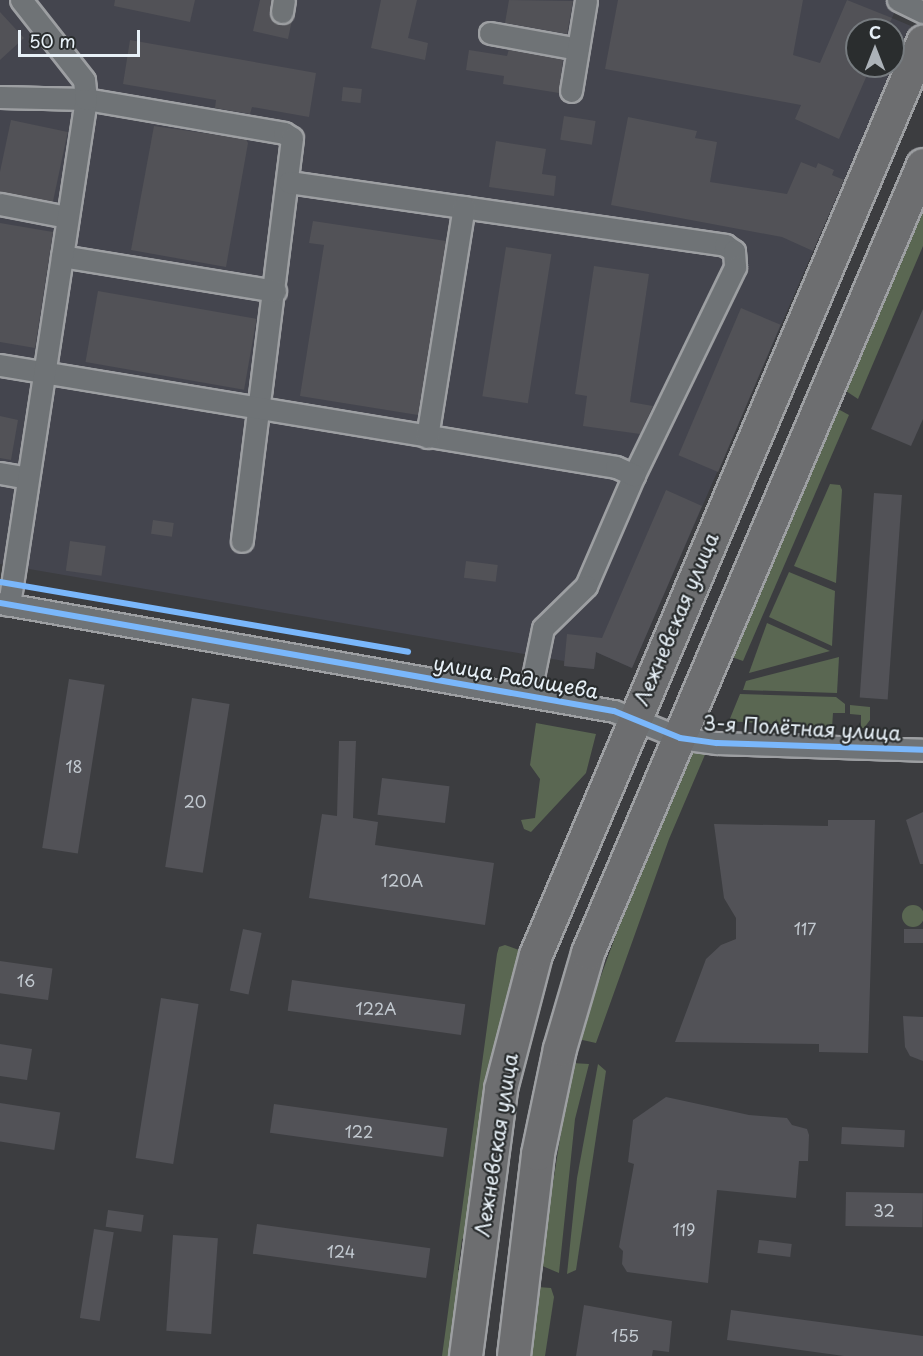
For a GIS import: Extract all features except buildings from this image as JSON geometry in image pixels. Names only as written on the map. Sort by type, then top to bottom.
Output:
[{"type":"highway","name":"Лежневская улица","points":[[466,1356],[492,1144],[518,1017],[536,955],[634,719],[923,42]]},
{"type":"highway","points":[[514,1356],[538,1154],[560,1049],[588,953],[923,165]]},
{"type":"street","points":[[5,604],[28,478],[86,99],[84,80],[21,0]]},
{"type":"street","points":[[571,91],[586,0]]},
{"type":"street","points":[[898,0],[923,12]]},
{"type":"street","points":[[490,33],[578,49]]},
{"type":"street","points":[[0,97],[86,99],[287,134],[294,144],[242,541]]},
{"type":"street","points":[[290,182],[725,245],[734,251],[735,267],[634,475],[586,586],[543,628],[529,696]]},
{"type":"street","points":[[0,204],[67,217]]},
{"type":"street","points":[[427,437],[464,207]]},
{"type":"street","points":[[62,256],[275,291]]},
{"type":"street","points":[[0,365],[260,410],[615,467],[634,475]]},
{"type":"street","points":[[0,473],[28,478]]},
{"type":"street","name":"улица Радищева","points":[[5,604],[614,711],[680,738]]},
{"type":"street","name":"3-я Полётная улица","points":[[680,738],[717,743],[923,750]]},
{"type":"shaded area","points":[[0,0],[900,0],[892,18],[845,18],[845,78],[888,78],[632,668],[596,652],[594,669],[564,666],[564,661],[0,564]]},
{"type":"shaded area","points":[[905,23],[911,26],[905,40]]},
{"type":"green space","points":[[923,205],[923,246],[858,399],[846,391],[845,383]]},
{"type":"green space","points":[[838,409],[849,415],[743,661],[729,656],[832,411]]},
{"type":"green space","points":[[830,484],[840,485],[842,490],[836,583],[794,566]]},
{"type":"green space","points":[[789,572],[835,591],[832,646],[769,617]]},
{"type":"green space","points":[[767,623],[830,651],[749,673]]},
{"type":"green space","points":[[839,657],[837,693],[743,690],[746,681]]},
{"type":"green space","points":[[740,694],[836,697],[845,704],[845,713],[833,713],[832,728],[729,721]]},
{"type":"green space","points":[[850,705],[870,707],[870,720],[864,728],[861,728],[861,715],[850,714]]},
{"type":"green space","points":[[536,723],[596,734],[586,773],[531,832],[524,829],[521,820],[535,818],[540,779],[530,765]]},
{"type":"green space","points":[[690,750],[707,750],[669,839],[596,1043],[578,1039],[645,855]]},
{"type":"green space","points":[[913,905],[921,908],[924,916],[921,924],[913,927],[905,924],[902,916],[905,908]]},
{"type":"green space","points":[[505,945],[527,953],[471,1235],[462,1239],[458,1270],[467,1271],[457,1356],[442,1356],[497,954],[499,947]]},
{"type":"green space","points":[[572,1063],[589,1064],[575,1119],[559,1273],[540,1265]]},
{"type":"green space","points":[[598,1064],[606,1071],[576,1270],[567,1274],[577,1178]]},
{"type":"green space","points":[[538,1287],[551,1288],[554,1297],[545,1356],[530,1356]]},
{"type":"cycle path","points":[[0,582],[408,652]]},
{"type":"cycle path","points":[[0,603],[614,711],[680,738],[717,743],[923,750]]}]
